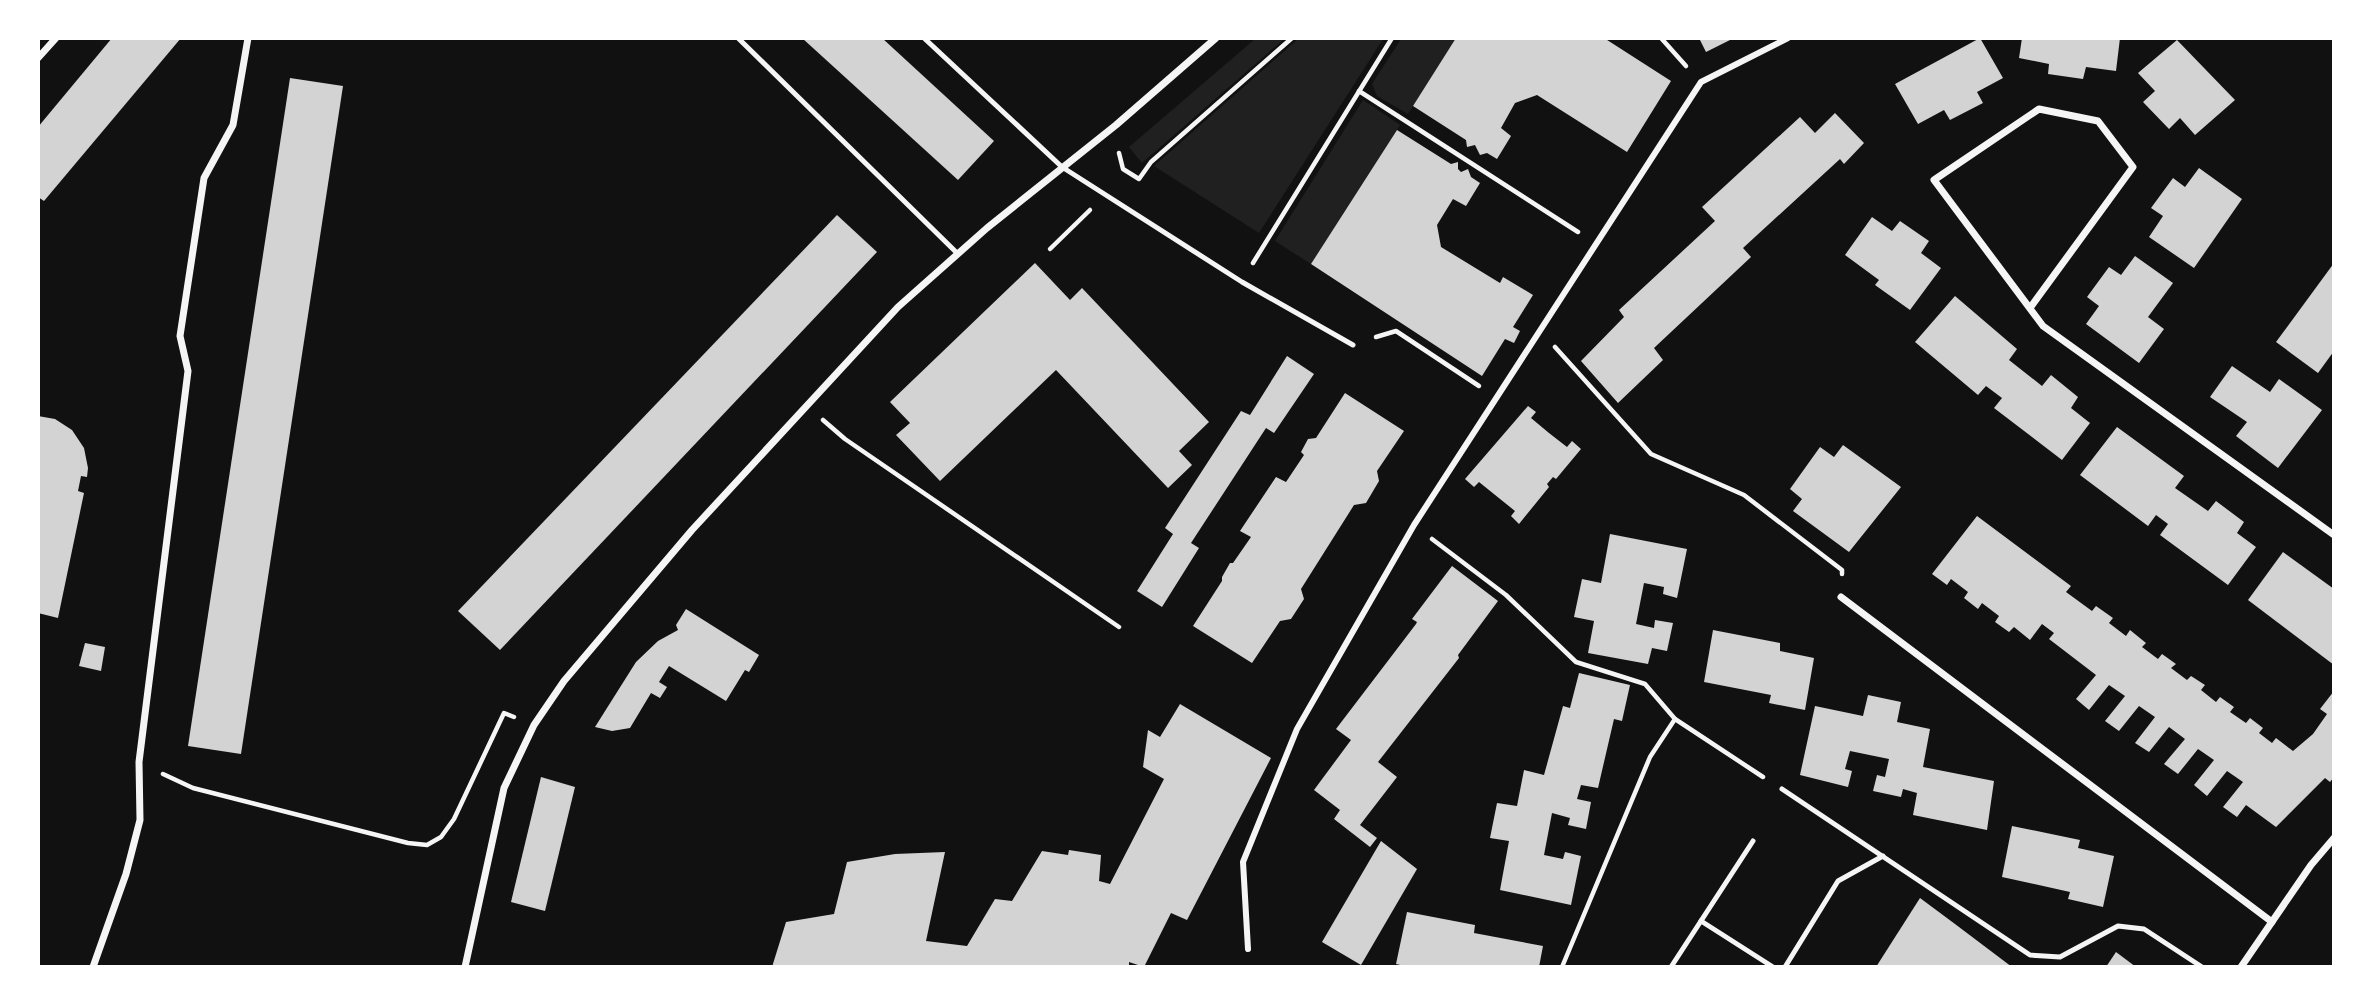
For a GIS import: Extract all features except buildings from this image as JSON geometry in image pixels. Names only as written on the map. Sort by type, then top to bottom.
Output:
[{"type":"street","points":[[38,58],[56,38]]},
{"type":"street","points":[[93,967],[126,874],[140,820],[139,762],[188,371],[180,336],[204,178],[233,125],[248,38]]},
{"type":"street","points":[[465,967],[504,788],[534,725],[564,681],[692,530],[898,307],[1216,38]]},
{"type":"street","points":[[1248,949],[1243,862],[1297,729],[1414,525],[1701,82],[1788,38]]},
{"type":"street","points":[[2030,308],[2133,167],[2098,121],[2039,109],[1934,180],[2043,326],[2333,536]]},
{"type":"street","points":[[1841,597],[2272,922]]},
{"type":"street","points":[[2241,967],[2311,865],[2333,838]]},
{"type":"lane","points":[[738,38],[958,254]]},
{"type":"lane","points":[[924,38],[1062,167],[1242,282],[1353,345]]},
{"type":"lane","points":[[1782,789],[2030,955],[2060,957],[2118,926],[2144,929],[2202,967]]},
{"type":"lane","points":[[1671,967],[1753,841]]},
{"type":"lane","points":[[1785,967],[1838,881],[1883,856]]},
{"type":"lane","points":[[1701,921],[1773,967]]},
{"type":"path","points":[[1116,125],[1128,141],[1118,154],[1123,169],[1139,179],[1151,162],[1292,38]]},
{"type":"path","points":[[1242,282],[1392,38]]},
{"type":"path","points":[[1661,38],[1701,82]]},
{"type":"path","points":[[1359,91],[1596,244]]},
{"type":"path","points":[[1050,249],[1106,195]]},
{"type":"path","points":[[1353,345],[1396,331],[1497,398]]},
{"type":"path","points":[[1540,331],[1651,454],[1744,495],[1842,570],[1841,597]]},
{"type":"path","points":[[845,439],[1119,626]]},
{"type":"path","points":[[1414,525],[1506,595],[1576,662],[1645,684],[1675,719],[1782,789]]},
{"type":"path","points":[[139,762],[193,788],[408,843],[428,845],[441,837],[454,819],[504,713],[534,725]]},
{"type":"path","points":[[1562,967],[1650,757],[1675,719]]},
{"type":"shaded area","points":[[1255,39],[1284,39],[1142,163],[1129,147]]},
{"type":"shaded area","points":[[1298,39],[1383,39],[1259,233],[1154,166]]},
{"type":"shaded area","points":[[1401,39],[1456,39],[1408,114],[1377,96],[1372,84]]},
{"type":"shaded area","points":[[1363,100],[1400,125],[1311,264],[1275,241]]}]
